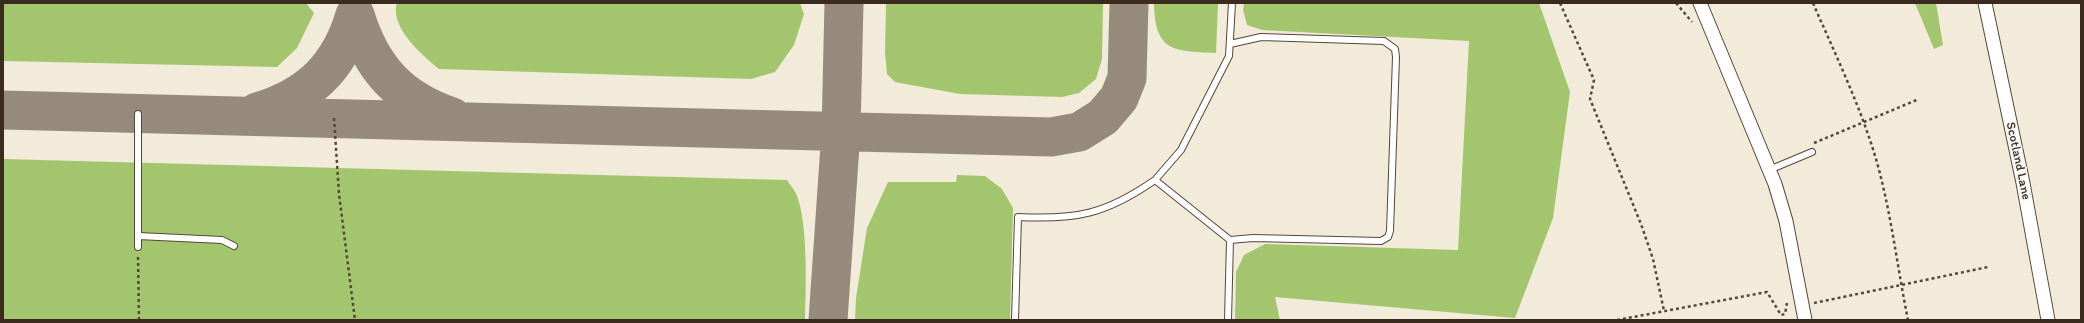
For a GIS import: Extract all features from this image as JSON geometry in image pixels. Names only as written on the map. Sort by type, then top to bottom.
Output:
[{"type":"street","points":[[1700,3],[1769,170],[1786,221],[1805,320]]},
{"type":"street","name":"Scotland Lane","points":[[1984,3],[2023,183],[2048,320]]},
{"type":"lane","points":[[1016,320],[1018,217],[1064,217],[1102,210],[1126,199],[1155,180],[1181,150],[1229,56],[1232,3]]},
{"type":"lane","points":[[1155,180],[1230,240],[1253,238],[1381,241],[1388,237],[1390,231],[1396,57],[1395,49],[1384,41],[1261,37],[1230,44]]},
{"type":"lane","points":[[138,114],[138,247]]},
{"type":"lane","points":[[1769,170],[1812,152]]},
{"type":"lane","points":[[138,236],[222,240],[234,246]]},
{"type":"lane","points":[[1228,320],[1230,240]]},
{"type":"path","points":[[1560,3],[1594,80],[1590,99],[1644,231],[1653,259],[1664,311]]},
{"type":"path","points":[[1813,3],[1863,122],[1884,188],[1908,320]]},
{"type":"path","points":[[1808,145],[1918,99]]},
{"type":"path","points":[[334,118],[339,194],[355,320]]},
{"type":"path","points":[[138,247],[139,320]]},
{"type":"path","points":[[1802,305],[1988,267]]},
{"type":"path","points":[[1617,320],[1767,292],[1781,315],[1785,314],[1787,301]]},
{"type":"green space","points":[[3,3],[306,3],[314,13],[297,48],[277,67],[3,61]]},
{"type":"green space","points":[[397,3],[800,3],[804,14],[794,45],[775,72],[751,79],[439,69],[417,49],[403,31],[398,22],[396,12]]},
{"type":"green space","points":[[886,3],[1103,3],[1102,59],[1096,79],[1079,93],[1062,97],[960,94],[895,82],[887,74],[885,53]]},
{"type":"green space","points":[[1154,3],[1218,3],[1216,53],[1188,51],[1169,46],[1163,40],[1158,31],[1155,19]]},
{"type":"green space","points":[[1244,3],[1539,3],[1570,92],[1553,218],[1515,318],[1275,297],[1280,320],[1235,320],[1236,272],[1244,255],[1265,244],[1458,250],[1469,41],[1262,30],[1247,25],[1243,10]]},
{"type":"green space","points":[[1915,3],[1936,3],[1943,45],[1934,49]]},
{"type":"green space","points":[[3,159],[787,180],[797,196],[801,208],[803,223],[806,257],[805,320],[3,320]]},
{"type":"green space","points":[[957,175],[985,176],[1002,189],[1013,208],[1010,320],[855,320],[856,298],[867,228],[888,182],[956,182]]},
{"type":"taxiway","points":[[828,320],[841,131],[844,3]]},
{"type":"taxiway","points":[[3,110],[1051,137],[1079,132],[1103,117],[1119,98],[1127,78],[1129,3]]},
{"type":"taxiway","points":[[257,112],[276,106],[292,98],[320,77],[331,65],[341,50],[355,15],[369,51],[390,79],[402,91],[417,101],[433,110],[452,117]]}]
